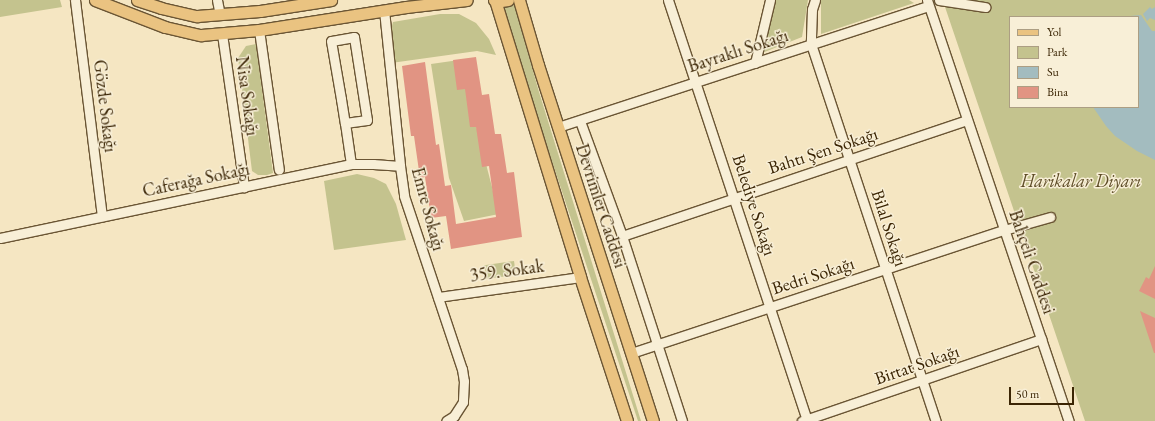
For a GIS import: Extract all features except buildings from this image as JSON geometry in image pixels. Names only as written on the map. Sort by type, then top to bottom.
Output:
[{"type":"main road","points":[[95,0],[165,27],[201,35],[258,30],[384,10],[467,0]]},
{"type":"main road","points":[[137,0],[161,8],[197,16],[220,15],[331,0]]},
{"type":"main road","points":[[508,0],[494,0],[580,277],[627,421]]},
{"type":"main road","name":"Devrimler Caddesi","points":[[519,0],[558,127],[653,421]]},
{"type":"main road","points":[[220,15],[222,34]]},
{"type":"street","name":"Gözde Sokağı","points":[[75,0],[102,216]]},
{"type":"street","points":[[217,0],[220,15]]},
{"type":"street","name":"Belediye Sokağı","points":[[668,0],[735,198],[806,420]]},
{"type":"street","points":[[755,62],[770,0]]},
{"type":"street","name":"Bilal Sokağı","points":[[815,0],[812,9],[811,44],[936,421]]},
{"type":"street","points":[[939,0],[985,7]]},
{"type":"street","name":"Bayraklı Sokağı","points":[[558,127],[811,44],[928,3]]},
{"type":"street","name":"Bahçeli Caddesi","points":[[928,3],[1069,421]]},
{"type":"street","name":"Emre Sokağı","points":[[384,10],[404,196],[462,369],[464,392],[459,410],[446,421]]},
{"type":"street","points":[[258,30],[280,170]]},
{"type":"street","name":"Nisa Sokağı","points":[[222,34],[244,187]]},
{"type":"street","points":[[345,123],[366,120],[354,37],[331,41],[351,164]]},
{"type":"street","name":"Bahtı Şen Sokağı","points":[[622,236],[967,120]]},
{"type":"street","points":[[580,121],[622,236],[682,421]]},
{"type":"street","name":"Caferağa Sokağı","points":[[0,238],[351,164],[400,166]]},
{"type":"street","name":"Bedri Sokağı","points":[[631,353],[1004,230],[1050,218]]},
{"type":"street","name":"359. Sokak","points":[[438,297],[580,277]]},
{"type":"street","name":"Birtat Sokağı","points":[[806,420],[1041,340]]},
{"type":"green space","points":[[0,0],[60,0],[62,7],[0,17]]},
{"type":"green space","points":[[776,0],[808,0],[802,37],[762,53]]},
{"type":"green space","points":[[821,0],[909,0],[914,3],[821,34]]},
{"type":"green space","name":"Harikalar Diyarı","points":[[945,0],[1155,0],[1155,421],[1085,421],[944,4]]},
{"type":"green space","points":[[514,4],[539,92],[641,421],[638,421],[537,116],[503,8]]},
{"type":"green space","points":[[440,14],[459,14],[476,23],[489,39],[496,55],[477,51],[391,63],[391,30],[393,22]]},
{"type":"green space","points":[[256,44],[273,173],[267,175],[258,175],[252,171],[238,58],[246,46]]},
{"type":"green space","points":[[459,60],[499,214],[464,221],[449,178],[431,64]]},
{"type":"green space","points":[[357,174],[374,178],[386,184],[396,204],[406,240],[334,250],[324,181]]},
{"type":"green space","points":[[514,261],[516,275],[486,279],[484,265]]},
{"type":"water","points":[[1150,7],[1152,9],[1155,7],[1155,20],[1150,18],[1147,21],[1143,14]]},
{"type":"water","points":[[1141,15],[1152,31],[1155,31],[1155,160],[1137,151],[1115,136],[1094,108],[1139,108],[1139,16],[1130,16]]}]
